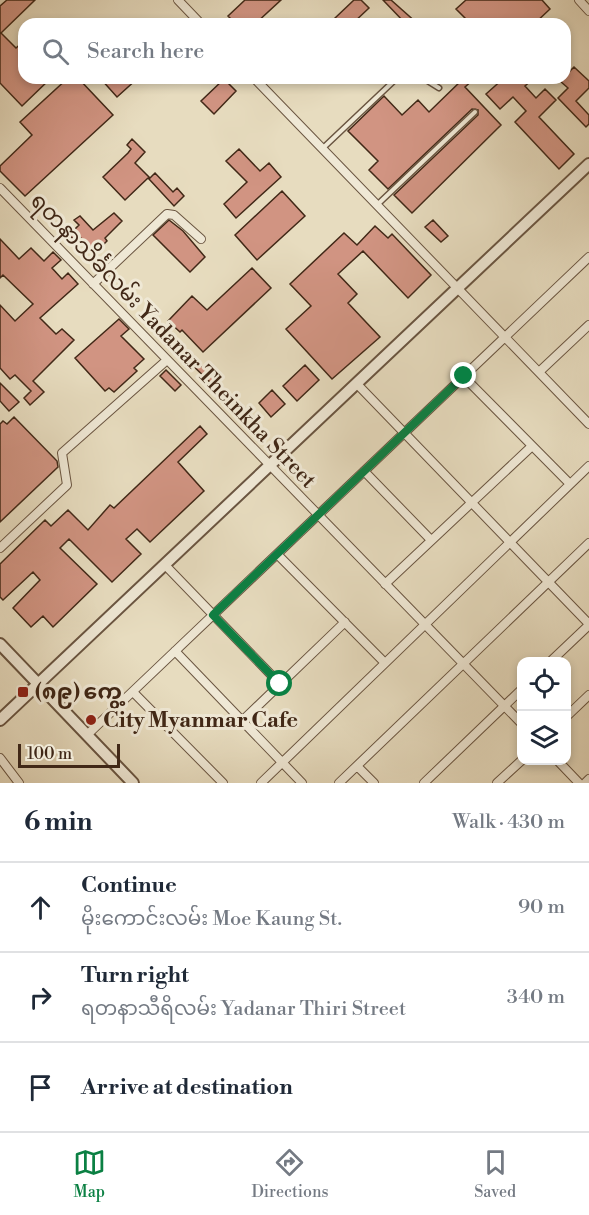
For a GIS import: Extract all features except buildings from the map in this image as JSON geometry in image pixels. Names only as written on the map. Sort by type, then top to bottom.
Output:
[{"type":"street","points":[[178,0],[195,18]]},
{"type":"street","points":[[579,0],[589,11]]},
{"type":"street","points":[[260,84],[589,424]]},
{"type":"street","points":[[0,720],[39,686],[458,287],[587,171]]},
{"type":"street","name":"ရတနာသိင်္ခလမ်း Yadanar Theinkha Street","points":[[0,188],[517,719]]},
{"type":"street","points":[[93,284],[167,214],[174,215],[201,239]]},
{"type":"street","points":[[87,735],[589,256]]},
{"type":"street","points":[[539,372],[588,327]]},
{"type":"street","points":[[0,548],[67,485],[62,453],[167,360]]},
{"type":"street","points":[[464,376],[570,484]]},
{"type":"street","points":[[357,384],[589,624],[555,657]]},
{"type":"street","points":[[385,584],[532,446]]},
{"type":"street","points":[[261,783],[589,466]]},
{"type":"street","points":[[364,471],[431,540]]},
{"type":"street","points":[[339,783],[589,543]]},
{"type":"street","points":[[277,554],[385,663]]},
{"type":"street","points":[[165,565],[280,684]]},
{"type":"street","points":[[242,721],[345,622]]},
{"type":"street","points":[[0,644],[133,783]]},
{"type":"street","points":[[175,651],[302,783]]},
{"type":"street","points":[[133,692],[223,783]]},
{"type":"street","points":[[423,783],[517,694]]},
{"type":"street","points":[[571,713],[589,695]]},
{"type":"street","points":[[0,758],[19,783]]},
{"type":"street","points":[[497,783],[517,765]]},
{"type":"street","points":[[562,765],[579,783]]},
{"type":"street","points":[[357,766],[374,783]]},
{"type":"street","points":[[585,783],[589,779]]},
{"type":"lane","points":[[322,148],[391,84]]},
{"type":"lane","points":[[433,84],[440,88]]},
{"type":"lane","points":[[378,205],[475,112]]},
{"type":"place","name":"(၈၉) ကွေ့","points":[[23,692]]},
{"type":"place","name":"City Myanmar Cafe","points":[[91,720]]},
{"type":"route","points":[[280,684],[213,615],[464,376]]}]
